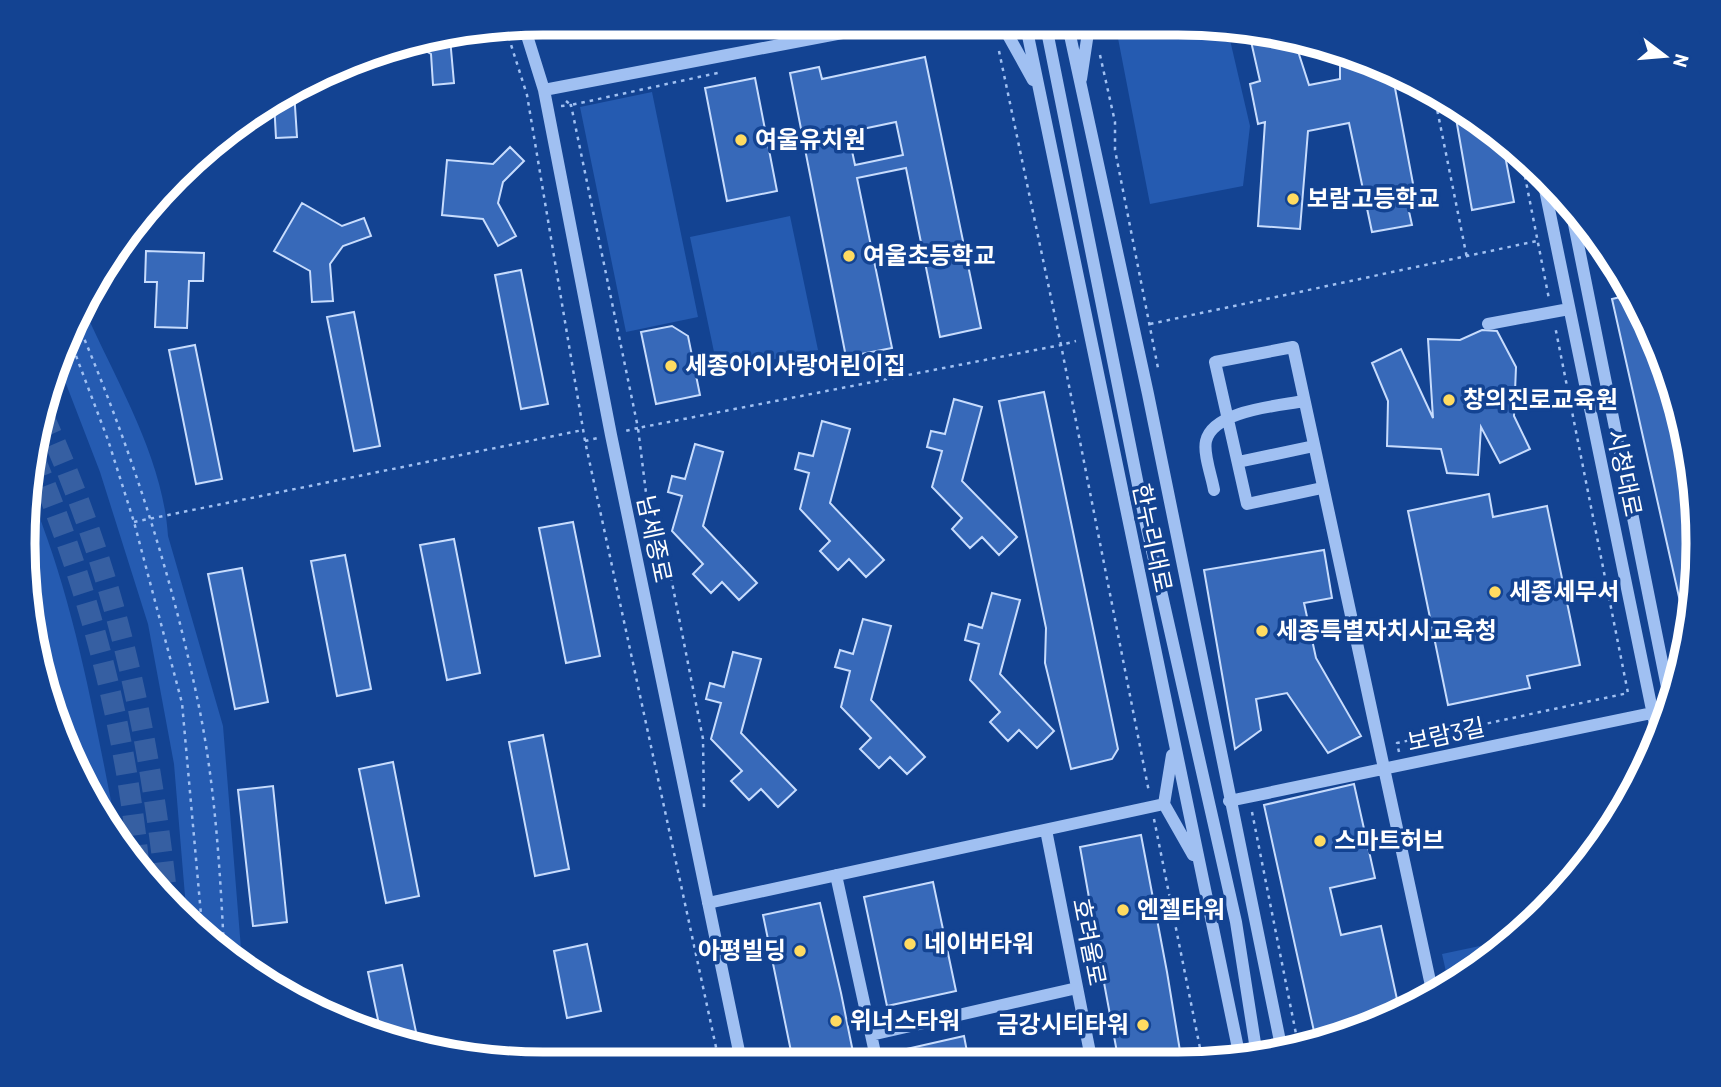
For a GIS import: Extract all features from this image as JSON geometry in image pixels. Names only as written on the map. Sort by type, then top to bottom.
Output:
[{"type":"street","points":[[544,90],[832,35]]},
{"type":"street","points":[[1008,35],[1040,94]]},
{"type":"street","name":"한누리대로","points":[[1028,35],[1238,1049]]},
{"type":"street","points":[[1048,35],[1145,520],[1236,922],[1255,1046]]},
{"type":"street","name":"한누리대로","points":[[1071,35],[1080,90],[1148,394],[1280,1041]]},
{"type":"street","points":[[1080,90],[1088,35]]},
{"type":"street","name":"남세종로","points":[[527,36],[544,90],[611,435],[739,1052]]},
{"type":"street","name":"시청대로","points":[[1546,193],[1654,721]]},
{"type":"street","name":"시청대로","points":[[1574,226],[1666,684]]},
{"type":"street","points":[[1488,324],[1569,309]]},
{"type":"street","points":[[1322,488],[1247,504],[1215,362],[1293,347],[1382,770],[1431,985]]},
{"type":"street","points":[[1214,490],[1206,442],[1213,429],[1227,417],[1304,401]]},
{"type":"street","points":[[1238,462],[1314,446]]},
{"type":"street","name":"보람3길","points":[[1229,801],[1657,712]]},
{"type":"street","points":[[1174,741],[1158,805],[1200,866]]},
{"type":"street","points":[[708,903],[1158,805]]},
{"type":"street","name":"호려울로","points":[[1046,830],[1090,1052]]},
{"type":"street","points":[[836,875],[875,1052]]},
{"type":"street","points":[[872,1035],[1077,988]]},
{"type":"path","points":[[508,36],[527,94],[583,430],[717,1052]]},
{"type":"path","points":[[999,51],[1158,805],[1201,1051]]},
{"type":"path","points":[[571,105],[638,428],[647,501],[661,527],[703,739],[705,815]]},
{"type":"path","points":[[1436,106],[1467,258]]},
{"type":"path","points":[[1403,765],[1397,743],[1628,694],[1524,171]]},
{"type":"path","points":[[1150,324],[1537,241]]},
{"type":"path","points":[[81,332],[124,436],[150,519],[199,704],[214,812],[223,938]]},
{"type":"path","points":[[638,428],[1061,345]]},
{"type":"path","points":[[74,350],[108,440],[134,522],[182,703],[201,920]]},
{"type":"path","points":[[134,522],[583,430]]},
{"type":"shaded area","points":[[1117,35],[1229,38],[1250,126],[1243,186],[1150,204]]},
{"type":"shaded area","points":[[652,92],[698,317],[626,332],[580,107]]},
{"type":"shaded area","points":[[790,216],[818,350],[718,371],[690,237]]},
{"type":"shaded area","points":[[88,317],[148,449],[164,507],[168,536],[223,726],[241,952],[186,905],[174,764],[148,624],[100,472],[63,377]]},
{"type":"shaded area","points":[[36,509],[68,605],[88,685],[112,806],[109,808],[87,768],[52,675],[39,610]]},
{"type":"shaded area","points":[[1491,944],[1447,975],[1442,954]]},
{"type":"building","points":[[1251,40],[1297,49],[1309,85],[1340,79],[1340,62],[1394,84],[1417,205],[1408,207],[1412,225],[1372,232],[1349,123],[1308,131],[1300,229],[1258,226],[1265,122],[1258,124],[1250,84],[1260,81]]},
{"type":"building","points":[[451,44],[454,83],[433,85],[431,54],[423,50]]},
{"type":"building","name":"여울초등학교","points":[[925,57],[981,328],[940,337],[906,168],[857,178],[892,348],[846,357],[790,73],[819,67],[822,79]],"holes":[[[896,122],[903,155],[855,165],[848,132]]]},
{"type":"building","name":"여울유치원","points":[[755,78],[777,191],[727,201],[705,88]]},
{"type":"building","points":[[295,100],[297,137],[276,138],[275,112]]},
{"type":"building","points":[[1456,118],[1505,154],[1514,202],[1472,210]]},
{"type":"building","points":[[510,147],[524,161],[503,182],[498,203],[516,236],[498,246],[483,219],[442,215],[447,160],[493,164]]},
{"type":"building","points":[[302,203],[342,226],[364,218],[371,236],[343,246],[330,264],[333,301],[312,302],[310,271],[274,251]]},
{"type":"building","points":[[146,251],[204,253],[203,281],[189,281],[187,328],[155,327],[157,282],[145,282]]},
{"type":"building","points":[[521,270],[548,404],[521,409],[495,275]]},
{"type":"building","points":[[1622,297],[1634,319],[1669,412],[1682,477],[1685,510],[1682,610],[1612,299]]},
{"type":"building","points":[[354,312],[380,446],[354,451],[327,317]]},
{"type":"building","name":"세종아이사랑어린이집","points":[[672,326],[688,336],[700,395],[656,404],[641,332]]},
{"type":"building","name":"창의진로교육원","points":[[1482,330],[1497,331],[1516,367],[1514,416],[1530,449],[1500,463],[1481,427],[1478,475],[1447,473],[1441,449],[1387,446],[1388,401],[1372,363],[1401,349],[1433,418],[1428,339],[1460,340]]},
{"type":"building","points":[[195,345],[222,479],[196,484],[169,350]]},
{"type":"building","points":[[1044,392],[1118,749],[1112,759],[1071,769],[1045,663],[1046,628],[999,401]]},
{"type":"building","points":[[954,399],[982,407],[962,481],[1017,537],[999,555],[982,537],[970,548],[952,529],[962,518],[932,487],[942,451],[927,447],[931,431],[945,434]]},
{"type":"building","points":[[822,421],[850,429],[830,503],[884,560],[866,577],[849,559],[838,570],[820,551],[830,541],[800,509],[809,473],[795,469],[799,453],[813,456]]},
{"type":"building","points":[[695,444],[723,452],[703,526],[757,583],[739,600],[722,582],[711,593],[693,574],[703,564],[672,531],[682,496],[668,492],[672,476],[685,479]]},
{"type":"building","name":"세종세무서","points":[[1489,494],[1493,517],[1547,506],[1580,665],[1527,676],[1530,688],[1448,705],[1408,511]]},
{"type":"building","points":[[573,522],[600,656],[566,663],[539,528]]},
{"type":"building","points":[[454,539],[480,673],[447,680],[420,545]]},
{"type":"building","name":"세종특별자치시교육청","points":[[1324,550],[1332,598],[1304,603],[1316,658],[1361,736],[1328,753],[1287,693],[1256,699],[1261,730],[1235,749],[1204,570]]},
{"type":"building","points":[[345,555],[371,689],[337,696],[311,561]]},
{"type":"building","points":[[242,568],[268,702],[235,709],[208,574]]},
{"type":"building","points":[[992,593],[1020,600],[1000,674],[1054,731],[1037,748],[1019,730],[1008,741],[990,722],[1000,712],[970,680],[979,644],[965,640],[969,624],[982,628]]},
{"type":"building","points":[[863,619],[891,626],[871,700],[925,757],[907,774],[890,757],[879,768],[860,749],[871,738],[841,707],[850,671],[835,667],[840,650],[853,654]]},
{"type":"building","points":[[733,652],[761,659],[741,733],[796,790],[778,807],[761,789],[749,800],[731,781],[742,771],[711,739],[721,703],[706,699],[710,683],[724,687]]},
{"type":"building","points":[[543,735],[569,869],[535,876],[509,742]]},
{"type":"building","points":[[393,762],[419,896],[386,903],[359,769]]},
{"type":"building","points":[[1354,784],[1375,878],[1330,888],[1341,935],[1381,926],[1398,1002],[1314,1033],[1264,805]]},
{"type":"building","points":[[273,786],[287,922],[253,926],[238,790]]},
{"type":"building","name":"엔젤타워","points":[[1141,835],[1180,1052],[1117,1052],[1080,847]]},
{"type":"building","name":"네이버타워","points":[[933,882],[956,991],[887,1006],[864,897]]},
{"type":"building","points":[[820,903],[853,1052],[791,1052],[763,915]]},
{"type":"building","points":[[587,944],[601,1011],[567,1018],[554,951]]},
{"type":"building","points":[[402,965],[416,1032],[408,1034],[379,1025],[368,972]]},
{"type":"building","points":[[964,1036],[967,1052],[902,1052]]},
{"type":"waterway","points":[[45,641],[56,688]]},
{"type":"tunnel","points":[[49,428],[91,533],[125,651],[150,771],[165,884]]},
{"type":"tunnel","points":[[40,472],[72,557],[102,658],[124,761],[137,849]]},
{"type":"place","name":"여울유치원","points":[[741,140]]},
{"type":"place","name":"보람고등학교","points":[[1293,199]]},
{"type":"place","name":"여울초등학교","points":[[849,256]]},
{"type":"place","name":"세종아이사랑어린이집","points":[[671,366]]},
{"type":"place","name":"창의진로교육원","points":[[1449,400]]},
{"type":"place","name":"세종세무서","points":[[1495,592]]},
{"type":"place","name":"세종특별자치시교육청","points":[[1262,631]]},
{"type":"place","name":"스마트허브","points":[[1320,841]]},
{"type":"place","name":"엔젤타워","points":[[1123,910]]},
{"type":"place","name":"네이버타워","points":[[910,944]]},
{"type":"place","name":"아평빌딩","points":[[800,951]]},
{"type":"place","name":"위너스타워","points":[[836,1021]]},
{"type":"place","name":"금강시티타워","points":[[1143,1025]]}]
